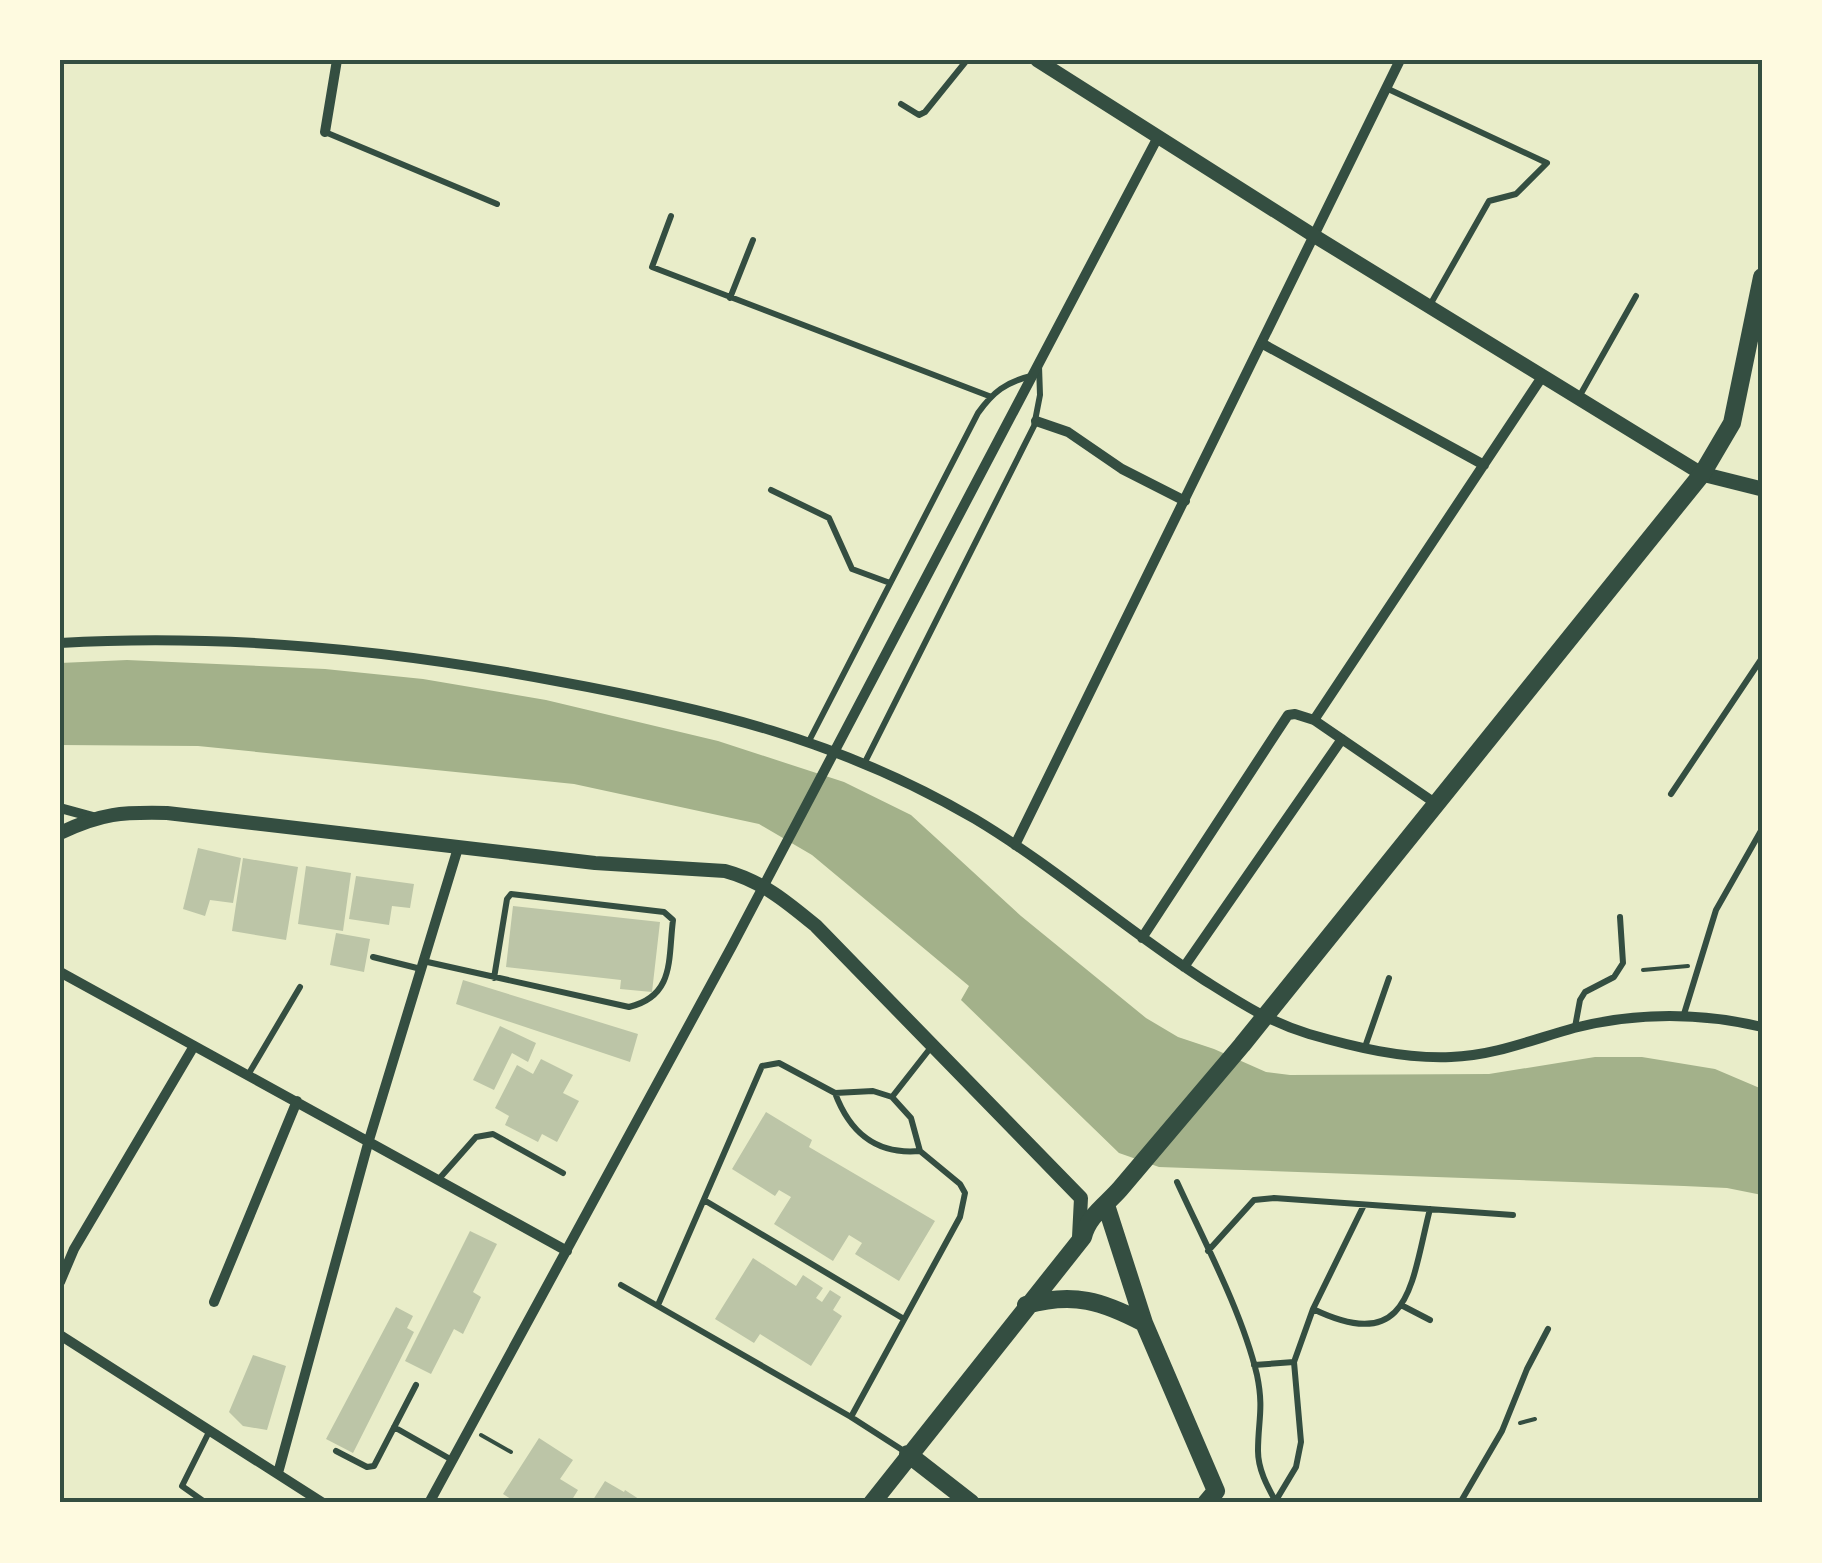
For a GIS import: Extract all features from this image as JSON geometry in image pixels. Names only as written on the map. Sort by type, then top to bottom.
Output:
[{"type":"main road","points":[[872,1503],[1026,1305],[1081,1240],[1092,1233],[1111,1198],[1242,1045],[1702,474],[1732,423],[1762,277]]},
{"type":"main road","points":[[1702,474],[1762,489]]},
{"type":"main road","points":[[1111,1198],[1144,1323],[1215,1499]]},
{"type":"main road","points":[[1026,1305],[1054,1297],[1079,1298],[1144,1323]]},
{"type":"main road","points":[[908,1454],[970,1503]]},
{"type":"street","points":[[325,132],[337,60]]},
{"type":"street","points":[[1038,60],[1702,474]]},
{"type":"street","points":[[1014,845],[1400,60]]},
{"type":"street","points":[[428,1503],[732,946],[1158,136]]},
{"type":"street","points":[[1263,344],[1484,465]]},
{"type":"street","points":[[1314,720],[1542,377]]},
{"type":"street","points":[[1036,421],[1068,432],[1122,469],[1185,501]]},
{"type":"street","points":[[60,643],[230,642],[366,652],[475,666],[744,720],[864,764],[975,819],[1184,967],[1264,1018],[1364,1048],[1451,1058],[1496,1051],[1612,1020],[1684,1014],[1762,1027]]},
{"type":"street","points":[[1142,938],[1286,718],[1296,714],[1314,720],[1435,802]]},
{"type":"street","points":[[1184,967],[1342,739]]},
{"type":"street","points":[[60,808],[93,817]]},
{"type":"street","points":[[60,833],[93,817],[125,812],[167,813],[595,863],[725,871],[751,879],[816,926],[1081,1198],[1081,1240]]},
{"type":"street","points":[[278,1473],[369,1140],[458,848]]},
{"type":"street","points":[[60,972],[567,1251]]},
{"type":"street","points":[[60,1282],[74,1249],[194,1046]]},
{"type":"street","points":[[214,1302],[297,1102]]},
{"type":"street","points":[[1081,1198],[1111,1198]]},
{"type":"street","points":[[60,1335],[324,1503]]},
{"type":"lane","points":[[901,104],[919,115],[924,112],[967,60]]},
{"type":"lane","points":[[1386,88],[1546,164],[1516,194],[1489,201],[1430,305]]},
{"type":"lane","points":[[325,132],[496,204]]},
{"type":"lane","points":[[671,216],[652,267],[990,396]]},
{"type":"lane","points":[[730,298],[753,240]]},
{"type":"lane","points":[[1578,398],[1636,296]]},
{"type":"lane","points":[[864,764],[1036,421],[1039,362]]},
{"type":"lane","points":[[808,741],[990,396],[1008,382],[1032,376]]},
{"type":"lane","points":[[771,490],[829,518],[852,569],[890,583]]},
{"type":"lane","points":[[1671,794],[1762,658]]},
{"type":"lane","points":[[1684,1014],[1716,910],[1762,829]]},
{"type":"lane","points":[[373,958],[494,978],[630,1007],[647,1003],[664,984],[673,920],[664,912],[511,894],[494,978]]},
{"type":"lane","points":[[1575,1028],[1585,992],[1614,977],[1622,963],[1620,917]]},
{"type":"lane","points":[[1364,1048],[1389,978]]},
{"type":"lane","points":[[248,1075],[300,988]]},
{"type":"lane","points":[[892,1098],[932,1045]]},
{"type":"lane","points":[[658,1305],[762,1066],[778,1063],[835,1093],[873,1091],[892,1098],[911,1118],[920,1151],[960,1184],[965,1201],[960,1217],[851,1417]]},
{"type":"lane","points":[[835,1093],[848,1122],[861,1134],[888,1150],[920,1151]]},
{"type":"lane","points":[[438,1180],[484,1133],[493,1134],[563,1174]]},
{"type":"lane","points":[[1177,1182],[1254,1365],[1263,1406],[1258,1454],[1275,1502]]},
{"type":"lane","points":[[1208,1251],[1254,1200],[1274,1198],[1513,1215]]},
{"type":"lane","points":[[704,1200],[904,1319]]},
{"type":"lane","points":[[1275,1502],[1296,1467],[1301,1442],[1294,1362],[1314,1308],[1364,1204]]},
{"type":"lane","points":[[1314,1308],[1345,1324],[1377,1323],[1388,1318],[1409,1290],[1430,1209]]},
{"type":"lane","points":[[621,1284],[908,1454]]},
{"type":"lane","points":[[1402,1304],[1430,1320]]},
{"type":"lane","points":[[1460,1503],[1502,1431],[1548,1329]]},
{"type":"lane","points":[[1254,1365],[1294,1362]]},
{"type":"lane","points":[[336,1451],[370,1468],[416,1386]]},
{"type":"lane","points":[[394,1427],[452,1460]]},
{"type":"lane","points":[[206,1503],[182,1486],[210,1430]]},
{"type":"path","points":[[1643,970],[1698,964]]},
{"type":"path","points":[[470,1428],[511,1452]]},
{"type":"shaded area","points":[[127,660],[325,669],[423,679],[546,700],[718,741],[844,782],[911,815],[1021,916],[1146,1018],[1178,1037],[1266,1072],[1489,1074],[1595,1057],[1642,1057],[1715,1069],[1762,1089],[1762,1195],[1684,1186],[1159,1167],[1119,1153],[961,1000],[969,986],[812,855],[759,824],[574,784],[198,746],[60,745],[60,663]]},
{"type":"building","points":[[198,848],[241,858],[233,903],[210,900],[205,916],[183,909]]},
{"type":"building","points":[[243,858],[298,867],[286,940],[232,931]]},
{"type":"building","points":[[306,866],[351,873],[343,931],[298,924]]},
{"type":"building","points":[[356,876],[414,884],[410,908],[392,906],[389,925],[349,919]]},
{"type":"building","points":[[513,906],[660,922],[652,992],[620,989],[621,980],[506,967]]},
{"type":"building","points":[[336,933],[370,939],[364,972],[330,965]]},
{"type":"building","points":[[463,980],[638,1034],[630,1062],[456,1004]]},
{"type":"building","points":[[500,1026],[536,1043],[528,1062],[512,1053],[494,1090],[473,1080]]},
{"type":"building","points":[[541,1059],[573,1075],[563,1093],[579,1101],[557,1142],[542,1134],[538,1142],[505,1125],[509,1116],[495,1108],[517,1065],[533,1074]]},
{"type":"building","points":[[766,1112],[812,1140],[809,1147],[935,1221],[899,1281],[855,1254],[862,1243],[849,1235],[833,1261],[774,1224],[791,1197],[779,1190],[775,1196],[732,1169]]},
{"type":"building","points":[[470,1231],[497,1244],[473,1292],[481,1297],[463,1334],[454,1329],[431,1374],[405,1361]]},
{"type":"building","points":[[753,1258],[796,1286],[803,1275],[823,1288],[816,1298],[822,1302],[830,1290],[841,1297],[833,1310],[842,1316],[811,1366],[760,1334],[754,1343],[715,1319]]},
{"type":"building","points":[[396,1307],[413,1316],[407,1328],[414,1332],[353,1453],[326,1439]]},
{"type":"building","points":[[253,1355],[286,1366],[267,1430],[243,1426],[229,1412]]},
{"type":"building","points":[[539,1438],[573,1460],[560,1479],[578,1490],[570,1503],[517,1503],[503,1494]]},
{"type":"building","points":[[605,1481],[625,1490],[645,1503],[591,1503]]}]
